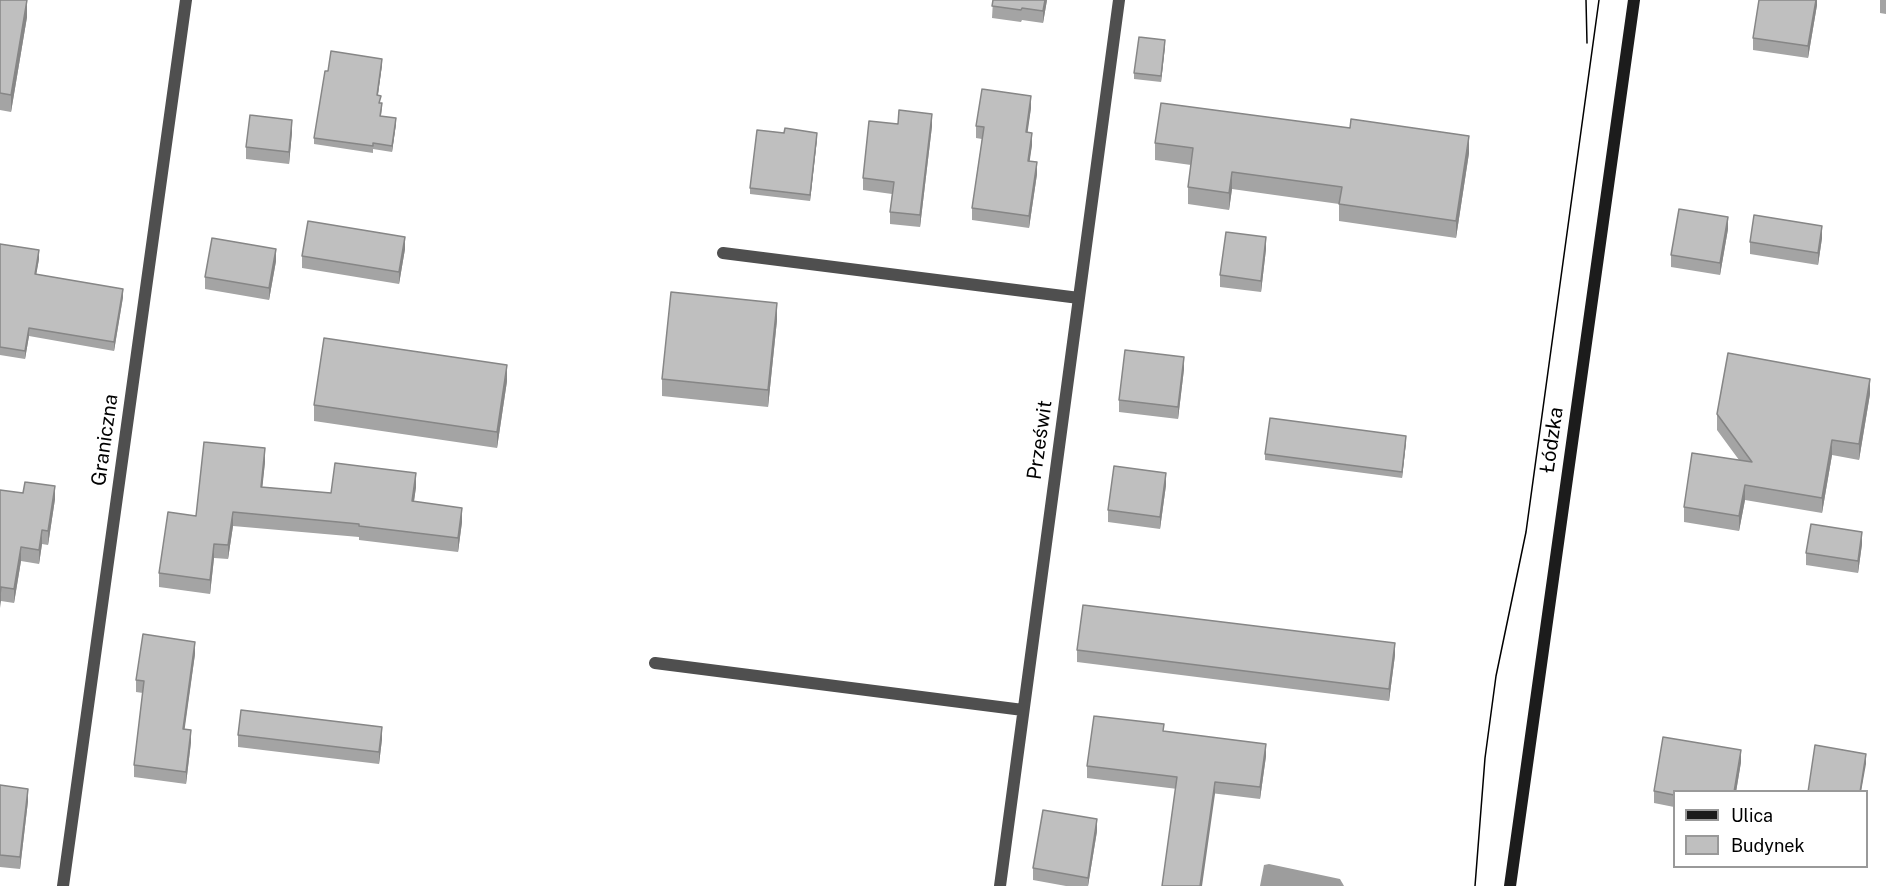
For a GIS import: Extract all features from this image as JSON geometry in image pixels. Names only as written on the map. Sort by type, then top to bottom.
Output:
[{"type":"main road","name":"Łódzka","points":[[1510,886],[1634,0]]},
{"type":"street","name":"Graniczna","points":[[63,886],[186,0]]},
{"type":"street","name":"Prześwit","points":[[1000,886],[1119,0]]},
{"type":"street","points":[[723,253],[1079,298]]},
{"type":"street","points":[[655,663],[1023,710]]},
{"type":"shaded area","points":[[1269,864],[1340,879],[1344,886],[1260,886],[1264,865]]},
{"type":"building","points":[[0,0],[27,0],[11,95],[0,93]]},
{"type":"building","points":[[993,0],[1045,0],[1043,11],[992,6]]},
{"type":"building","points":[[1759,0],[1816,0],[1808,46],[1753,38]]},
{"type":"building","points":[[1139,37],[1165,40],[1161,76],[1134,73]]},
{"type":"building","points":[[331,51],[382,59],[377,95],[381,96],[379,103],[382,103],[380,116],[396,118],[392,146],[373,143],[373,146],[314,138],[325,71],[328,71]]},
{"type":"building","points":[[982,89],[1031,96],[1026,132],[1032,133],[1028,161],[1037,162],[1029,216],[972,208],[984,127],[976,126]]},
{"type":"building","points":[[1161,103],[1350,128],[1351,119],[1469,136],[1456,221],[1339,204],[1342,187],[1232,172],[1229,193],[1188,187],[1193,148],[1155,143]]},
{"type":"building","points":[[899,110],[932,114],[920,215],[890,212],[894,182],[863,178],[869,121],[898,124]]},
{"type":"building","points":[[250,115],[292,120],[289,152],[246,147]]},
{"type":"building","points":[[785,128],[817,133],[810,195],[750,188],[757,130],[784,133]]},
{"type":"building","points":[[1679,209],[1728,217],[1720,263],[1671,255]]},
{"type":"building","points":[[1754,215],[1822,226],[1818,253],[1750,242]]},
{"type":"building","points":[[308,221],[405,237],[399,272],[302,256]]},
{"type":"building","points":[[1226,232],[1266,237],[1261,281],[1220,275]]},
{"type":"building","points":[[212,238],[276,249],[269,288],[205,277]]},
{"type":"building","points":[[0,244],[39,250],[35,274],[123,289],[114,342],[29,328],[25,351],[0,347]]},
{"type":"building","points":[[671,292],[777,303],[768,390],[662,379]]},
{"type":"building","points":[[324,338],[507,365],[497,432],[314,405]]},
{"type":"building","points":[[1125,350],[1184,357],[1178,407],[1119,400]]},
{"type":"building","points":[[1728,353],[1870,379],[1859,444],[1832,440],[1822,498],[1745,485],[1739,516],[1684,507],[1692,453],[1752,462],[1717,414]]},
{"type":"building","points":[[1270,418],[1406,436],[1402,472],[1265,454]]},
{"type":"building","points":[[204,442],[265,448],[261,487],[331,493],[335,463],[416,473],[412,501],[462,508],[458,538],[359,526],[359,524],[233,512],[228,545],[214,544],[210,580],[159,573],[168,512],[196,516]]},
{"type":"building","points":[[1114,466],[1166,473],[1160,517],[1108,510]]},
{"type":"building","points":[[25,482],[55,486],[48,531],[42,530],[39,550],[21,547],[14,589],[1,587],[0,595],[0,490],[23,493]]},
{"type":"building","points":[[1811,524],[1862,532],[1858,561],[1806,553]]},
{"type":"building","points":[[1083,605],[1395,643],[1389,689],[1077,650]]},
{"type":"building","points":[[143,634],[195,642],[183,729],[191,730],[186,772],[134,765],[144,681],[136,680]]},
{"type":"building","points":[[241,710],[382,727],[379,752],[238,735]]},
{"type":"building","points":[[1094,716],[1164,724],[1163,731],[1266,744],[1260,787],[1215,782],[1200,886],[1162,886],[1177,777],[1087,766]]},
{"type":"building","points":[[1663,737],[1741,750],[1734,790],[1673,790],[1673,795],[1654,791]]},
{"type":"building","points":[[1815,745],[1866,754],[1860,790],[1808,790]]},
{"type":"building","points":[[0,785],[28,789],[20,857],[0,855]]},
{"type":"building","points":[[1043,810],[1097,819],[1088,878],[1033,868]]},
{"type":"tram line","points":[[1586,0],[1587,43]]},
{"type":"tram line","points":[[1475,886],[1485,758],[1496,676],[1526,532],[1599,0]]}]
